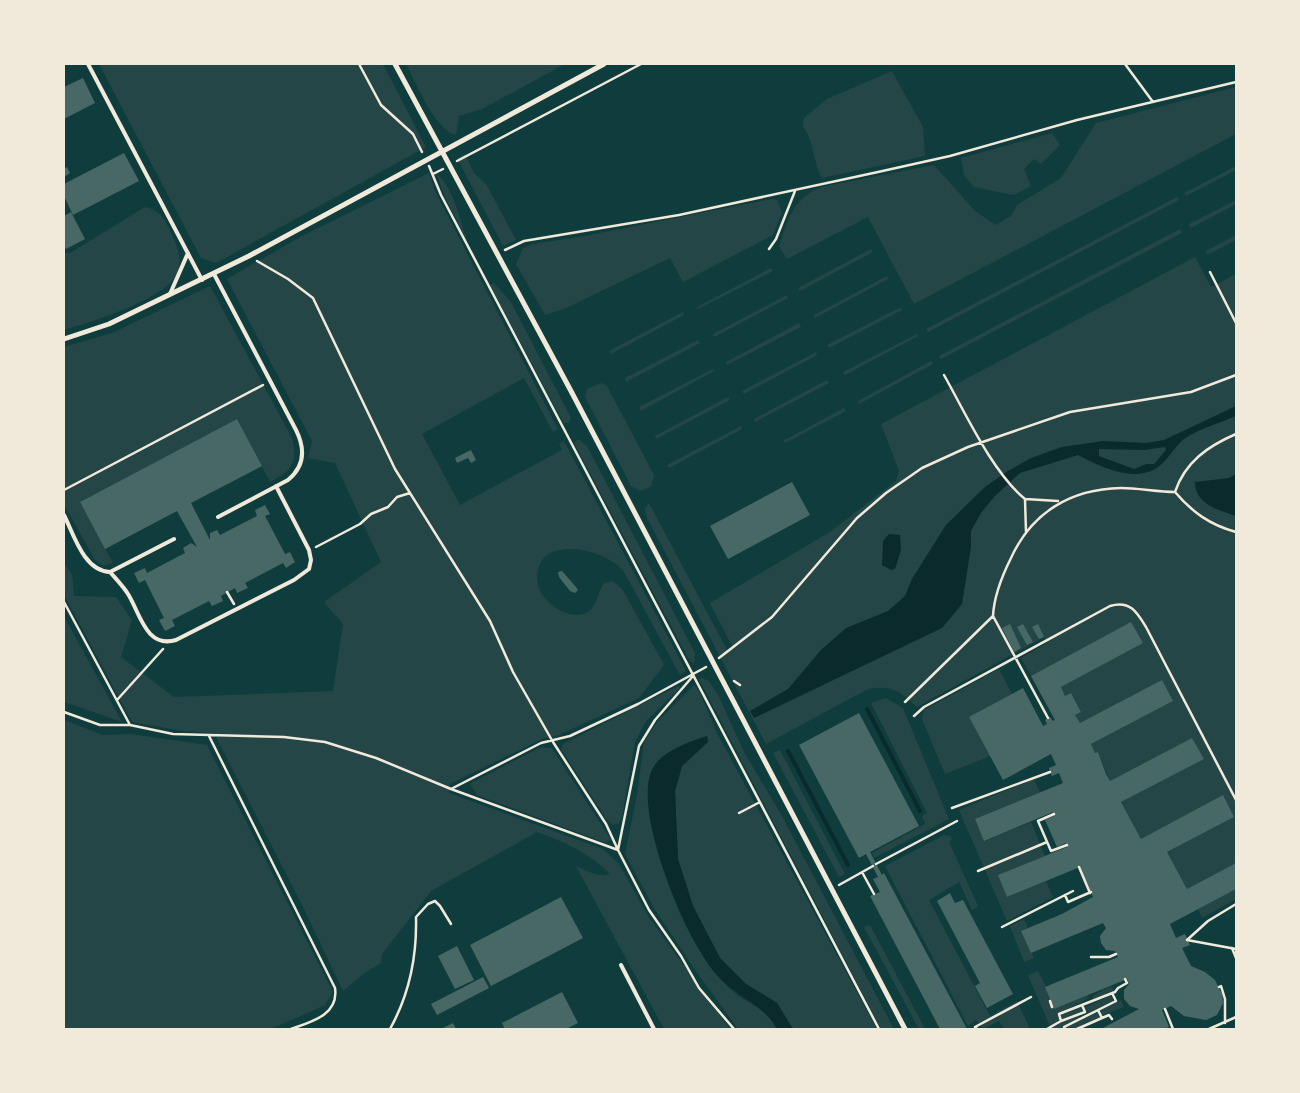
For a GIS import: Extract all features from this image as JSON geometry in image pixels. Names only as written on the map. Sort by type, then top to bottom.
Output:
[{"type":"street","points":[[395,64],[571,391],[905,1029]]},
{"type":"street","points":[[64,339],[109,324],[214,274],[604,64]]},
{"type":"lane","points":[[88,64],[202,280]]},
{"type":"lane","points":[[169,296],[188,253]]},
{"type":"lane","points":[[214,274],[296,430],[302,447],[300,465],[288,480],[218,517]]},
{"type":"lane","points":[[110,572],[128,594],[150,634],[156,640],[169,642],[236,610],[304,574],[310,565],[309,550],[276,486]]},
{"type":"lane","points":[[64,515],[88,560],[101,571],[110,572],[174,538]]},
{"type":"lane","points":[[621,965],[654,1029]]},
{"type":"path","points":[[359,64],[382,104],[413,134],[461,234],[879,1029]]},
{"type":"path","points":[[432,175],[641,64]]},
{"type":"path","points":[[1125,64],[1153,102]]},
{"type":"path","points":[[497,254],[524,241],[679,215],[950,156],[1077,120],[1236,82]]},
{"type":"path","points":[[769,249],[776,239],[795,190]]},
{"type":"path","points":[[249,256],[288,279],[312,298],[394,469],[490,620],[513,672],[553,742],[606,824],[649,910],[681,956],[700,988],[734,1029]]},
{"type":"path","points":[[1210,272],[1236,324]]},
{"type":"path","points":[[944,374],[981,442],[1016,492],[1025,499],[1060,502],[1100,490],[1121,488],[1175,492],[1198,515],[1211,523],[1236,532]]},
{"type":"path","points":[[451,789],[541,744],[553,742],[638,704],[694,675],[712,663],[772,617],[830,547],[869,506],[922,468],[981,442],[1070,412],[1191,392],[1236,375]]},
{"type":"path","points":[[64,490],[271,381]]},
{"type":"path","points":[[1175,492],[1182,475],[1194,460],[1222,440],[1236,434]]},
{"type":"path","points":[[309,550],[360,524],[370,514],[388,507],[397,498],[410,493]]},
{"type":"path","points":[[1025,499],[1026,532]]},
{"type":"path","points":[[905,702],[993,616],[998,588],[1013,553],[1026,532],[1060,502]]},
{"type":"path","points":[[227,592],[236,610]]},
{"type":"path","points":[[64,602],[130,725]]},
{"type":"path","points":[[914,716],[924,707],[1110,606],[1123,603],[1133,608],[1146,627],[1236,800]]},
{"type":"path","points":[[993,616],[1048,718]]},
{"type":"path","points":[[117,700],[169,642]]},
{"type":"path","points":[[618,850],[639,746],[655,720],[694,675]]},
{"type":"path","points":[[734,681],[740,685]]},
{"type":"path","points":[[64,712],[100,724],[130,725],[174,734],[284,737],[325,742],[368,755],[451,789],[618,850]]},
{"type":"path","points":[[209,736],[335,988],[335,1000],[329,1011],[318,1018],[291,1029]]},
{"type":"path","points":[[952,808],[1050,772]]},
{"type":"path","points":[[739,813],[760,802]]},
{"type":"path","points":[[1054,814],[1038,820],[1047,842],[1051,851],[1067,845]]},
{"type":"path","points":[[876,864],[957,821]]},
{"type":"path","points":[[978,871],[1047,842]]},
{"type":"path","points":[[831,890],[873,866]]},
{"type":"path","points":[[1065,895],[1068,902],[1090,892],[1079,867]]},
{"type":"path","points":[[862,872],[874,894]]},
{"type":"path","points":[[1002,927],[1073,891]]},
{"type":"path","points":[[390,1029],[404,1004],[417,948],[416,917],[428,904],[435,901],[451,924]]},
{"type":"path","points":[[1236,904],[1208,921],[1187,940],[1236,949]]},
{"type":"path","points":[[1232,948],[1236,958]]},
{"type":"path","points":[[1091,957],[1109,957],[1116,954]]},
{"type":"path","points":[[1061,1020],[1059,1014],[1112,993],[1127,983],[1125,979]]},
{"type":"path","points":[[1219,987],[1222,986],[1225,997],[1224,1022]]},
{"type":"path","points":[[1065,1029],[1064,1027],[1116,1001],[1112,993]]},
{"type":"path","points":[[977,1029],[976,1027],[1031,997]]},
{"type":"path","points":[[1050,1001],[1052,1007]]},
{"type":"path","points":[[1082,1005],[1087,1016]]},
{"type":"path","points":[[1165,1009],[1173,1029]]},
{"type":"path","points":[[1098,1010],[1102,1018]]},
{"type":"path","points":[[1047,1029],[1061,1020],[1085,1012]]},
{"type":"path","points":[[1077,1029],[1109,1015],[1112,1019]]},
{"type":"path","points":[[1209,1029],[1236,1018]]},
{"type":"shaded area","points":[[99,64],[383,64],[426,147],[216,263],[201,258]]},
{"type":"shaded area","points":[[406,64],[565,64],[482,109],[459,116],[456,135],[448,131],[433,115]]},
{"type":"shaded area","points":[[892,71],[923,127],[925,156],[822,178],[816,165],[810,139],[803,127],[804,118],[827,99]]},
{"type":"shaded area","points":[[1236,87],[1236,134],[914,304],[868,217],[787,259],[779,246],[793,211],[811,192],[821,187],[934,165],[975,211],[996,225],[1011,216],[1017,205],[1061,178],[1096,123]]},
{"type":"shaded area","points":[[1052,133],[1060,145],[1041,164],[1034,159],[1024,169],[1031,186],[1014,195],[974,187],[964,175],[961,158]]},
{"type":"shaded area","points":[[465,154],[474,173],[486,184],[516,240],[503,246],[457,158]]},
{"type":"shaded area","points":[[1236,166],[1236,170],[1186,196],[1184,193]]},
{"type":"shaded area","points":[[429,173],[436,193],[558,429],[553,432],[524,378],[422,434],[460,505],[562,450],[559,444],[564,441],[686,671],[680,675],[623,570],[618,565],[585,550],[567,549],[550,553],[541,562],[537,575],[539,587],[545,598],[554,607],[575,615],[585,613],[595,604],[604,583],[613,581],[623,590],[664,665],[639,698],[559,735],[542,739],[450,784],[449,793],[603,849],[619,864],[648,916],[730,1029],[664,1029],[576,866],[597,875],[610,874],[594,860],[576,849],[537,832],[431,891],[382,954],[381,963],[363,974],[343,991],[302,905],[217,739],[216,733],[183,731],[132,722],[64,595],[64,563],[72,574],[74,596],[116,597],[132,620],[121,657],[174,697],[333,691],[343,624],[324,602],[381,562],[335,463],[308,458],[312,441],[227,279],[302,236]]},
{"type":"shaded area","points":[[436,173],[452,196],[468,243],[445,197]]},
{"type":"shaded area","points":[[1177,197],[1179,200],[928,332],[926,329]]},
{"type":"shaded area","points":[[772,199],[777,200],[782,213],[773,235],[683,282],[670,258],[566,308],[545,315],[516,264],[523,248],[533,244],[579,237]]},
{"type":"shaded area","points":[[1236,200],[1236,204],[1191,228],[1189,224]]},
{"type":"shaded area","points":[[145,207],[159,213],[168,225],[176,244],[180,262],[178,272],[172,282],[145,300],[127,308],[64,330],[64,253],[70,253]]},
{"type":"shaded area","points":[[1180,229],[1182,233],[941,359],[939,356]]},
{"type":"shaded area","points":[[1236,235],[1236,240],[1207,255],[1206,251]]},
{"type":"shaded area","points":[[871,249],[873,252],[800,291],[798,288]]},
{"type":"shaded area","points":[[1195,257],[1211,287],[1236,274],[1236,863],[1187,889],[1167,852],[1234,817],[1223,796],[1141,839],[1121,802],[1203,759],[1192,738],[1110,781],[1098,752],[1095,753],[1091,744],[1173,701],[1080,723],[1075,715],[1081,711],[1071,693],[1065,696],[1061,687],[1142,643],[1131,623],[1031,676],[1021,658],[1047,643],[1044,637],[917,707],[895,690],[883,688],[868,689],[766,744],[646,516],[645,509],[649,503],[727,650],[732,646],[710,603],[830,532],[896,481],[899,471],[881,424]]},
{"type":"shaded area","points":[[771,268],[773,271],[698,309],[697,307]]},
{"type":"shaded area","points":[[887,276],[888,279],[815,318],[814,315]]},
{"type":"shaded area","points":[[494,283],[511,302],[571,418],[569,423],[564,423],[556,409],[490,285]]},
{"type":"shaded area","points":[[210,286],[292,438],[294,454],[292,465],[284,474],[270,482],[237,419],[80,502],[113,563],[103,566],[95,560],[64,504],[64,347],[112,333]]},
{"type":"shaded area","points":[[787,295],[788,298],[714,337],[713,334]]},
{"type":"shaded area","points":[[901,307],[902,310],[829,348],[827,345]]},
{"type":"shaded area","points":[[683,312],[684,315],[611,354],[609,351]]},
{"type":"shaded area","points":[[799,323],[801,327],[727,365],[726,362]]},
{"type":"shaded area","points":[[917,334],[918,336],[845,375],[843,372]]},
{"type":"shaded area","points":[[698,340],[700,343],[626,382],[625,378]]},
{"type":"shaded area","points":[[816,352],[817,355],[744,394],[742,391]]},
{"type":"shaded area","points":[[931,361],[933,364],[859,404],[858,401]]},
{"type":"shaded area","points":[[713,369],[714,371],[641,411],[639,407]]},
{"type":"shaded area","points":[[827,380],[829,383],[755,422],[754,419]]},
{"type":"shaded area","points":[[601,383],[607,386],[654,475],[651,487],[640,491],[631,486],[585,397],[587,389]]},
{"type":"shaded area","points":[[728,397],[730,400],[656,439],[655,436]]},
{"type":"shaded area","points":[[1236,406],[1236,416],[1190,435],[1177,446],[1162,464],[1149,472],[1128,474],[1117,472],[1078,455],[1020,473],[994,497],[981,513],[971,531],[971,547],[962,604],[942,628],[754,718],[750,711],[788,689],[821,650],[846,628],[888,611],[905,596],[912,579],[946,525],[985,487],[1008,471],[1031,458],[1062,447],[1103,441],[1146,443],[1164,440]],"holes":[[[1165,447],[1166,450],[1154,464],[1146,464],[1134,469],[1099,456],[1099,449],[1144,450]]]},
{"type":"shaded area","points":[[844,408],[846,411],[785,443],[783,441]]},
{"type":"shaded area","points":[[741,426],[742,429],[669,468],[667,465]]},
{"type":"shaded area","points":[[578,439],[587,446],[695,653],[694,664],[688,658],[574,443]]},
{"type":"shaded area","points":[[1236,474],[1236,516],[1209,505],[1203,501],[1196,490],[1195,482],[1229,478]]},
{"type":"shaded area","points":[[889,534],[900,535],[901,550],[895,569],[891,570],[882,565],[883,541]]},
{"type":"shaded area","points":[[64,616],[122,722],[64,702]]},
{"type":"shaded area","points":[[999,669],[1012,694],[990,756],[945,774],[922,719],[924,710]]},
{"type":"shaded area","points":[[702,678],[709,681],[718,695],[744,752],[782,816],[894,1029],[881,1029],[699,679]]},
{"type":"shaded area","points":[[694,685],[699,691],[718,735],[877,1029],[793,1029],[777,1003],[746,984],[720,958],[693,906],[678,859],[675,791],[682,766],[708,742],[707,736],[649,799],[658,849],[674,898],[696,944],[726,985],[760,1009],[777,1029],[738,1029],[693,967],[654,908],[625,854],[637,795],[644,742],[658,721]]},
{"type":"shaded area","points":[[678,686],[680,688],[646,721],[635,742],[622,817],[619,823],[613,825],[607,820],[561,749],[563,744]]},
{"type":"shaded area","points":[[886,698],[903,708],[949,819],[874,858],[872,853],[925,824],[922,816],[927,813],[871,703]]},
{"type":"shaded area","points":[[64,720],[103,735],[131,734],[207,745],[333,992],[325,1005],[271,1029],[64,1029]]},
{"type":"shaded area","points":[[707,736],[708,742],[682,766],[675,791],[678,859],[693,906],[720,958],[746,984],[777,1003],[793,1029],[777,1029],[765,1013],[723,982],[716,974],[691,934],[666,876],[656,846],[650,817],[648,792],[651,772],[667,753]]},
{"type":"shaded area","points":[[541,747],[552,748],[611,840],[606,843],[477,795],[470,784]]},
{"type":"shaded area","points":[[780,750],[845,874],[839,877],[773,753]]},
{"type":"shaded area","points":[[1034,779],[1040,793],[975,820],[985,841],[1031,822],[1045,856],[999,875],[1007,897],[1046,881],[1053,897],[1007,921],[959,810]]},
{"type":"shaded area","points":[[944,835],[950,836],[952,840],[949,842],[978,906],[972,910],[959,882],[929,900],[990,1016],[1017,1001],[1030,1029],[1004,1029],[999,1021],[983,1029],[976,1020],[968,1026],[885,866]]},
{"type":"shaded area","points":[[1236,889],[1236,899],[1202,918],[1198,909]]},
{"type":"shaded area","points":[[1024,919],[1028,928],[1022,931],[1034,958],[1024,962],[1010,926]]},
{"type":"shaded area","points":[[870,925],[925,1029],[919,1029],[864,927]]},
{"type":"shaded area","points":[[1038,971],[1046,987],[1051,1007],[1054,1009],[1088,995],[1089,998],[1064,1011],[1082,1005],[1085,1012],[1077,1015],[1080,1019],[1098,1010],[1102,1018],[1077,1029],[1051,1029],[1028,975]]},
{"type":"shaded area","points":[[1111,986],[1114,992],[1094,1000],[1092,996]]},
{"type":"shaded area","points":[[1111,996],[1113,1002],[1088,1013],[1085,1007]]},
{"type":"shaded area","points":[[1121,1000],[1124,1007],[1102,1015],[1100,1010]]},
{"type":"building","points":[[83,78],[95,103],[64,119],[64,87]]},
{"type":"building","points":[[124,153],[139,181],[73,215],[64,196],[64,184]]},
{"type":"building","points":[[67,167],[70,173],[64,177],[64,169]]},
{"type":"building","points":[[71,212],[85,239],[66,249],[64,245],[64,216]]},
{"type":"building","points":[[237,419],[262,466],[191,503],[210,540],[210,533],[217,530],[220,535],[257,516],[255,510],[265,505],[270,514],[265,516],[285,554],[290,552],[295,562],[286,568],[283,563],[245,583],[248,588],[237,593],[235,588],[221,596],[223,601],[212,606],[209,601],[172,620],[175,626],[165,631],[159,620],[164,618],[145,580],[139,583],[134,573],[145,568],[147,573],[185,553],[183,548],[191,543],[197,547],[177,511],[105,549],[80,502]]},
{"type":"building","points":[[471,450],[476,460],[471,463],[468,458],[457,463],[455,458]]},
{"type":"building","points":[[792,482],[810,515],[728,559],[710,526]]},
{"type":"building","points":[[562,571],[578,590],[575,593],[570,591],[559,577],[558,572]]},
{"type":"building","points":[[1131,622],[1143,643],[1061,687],[1065,696],[1071,693],[1081,712],[1075,715],[1080,723],[1162,680],[1173,701],[1091,744],[1095,753],[1098,752],[1106,774],[1110,781],[1192,738],[1204,759],[1121,802],[1141,839],[1223,795],[1234,817],[1167,852],[1187,889],[1236,863],[1236,889],[1170,924],[1176,938],[1185,934],[1190,945],[1182,948],[1191,966],[1205,972],[1215,980],[1222,994],[1223,1003],[1217,1015],[1206,1020],[1184,1016],[1171,1006],[1162,1010],[1169,1027],[1164,1029],[1101,1029],[1139,1009],[1130,1006],[1124,999],[1124,990],[1129,984],[1127,979],[1054,1009],[1045,987],[1118,957],[1115,951],[1106,950],[1101,943],[1100,936],[1106,928],[1103,923],[1031,953],[1021,931],[1062,914],[1093,897],[1080,867],[1007,897],[998,875],[1067,847],[1066,843],[1057,847],[1045,820],[1054,816],[1053,812],[984,841],[975,819],[1063,783],[1059,773],[1052,776],[1050,772],[1049,768],[1056,765],[1051,754],[1003,780],[969,717],[1023,688],[1043,726],[1047,724],[1045,720],[1050,717],[1053,721],[1055,720],[1031,676]]},
{"type":"building","points":[[1010,624],[1021,648],[1014,652],[1002,628]]},
{"type":"building","points":[[1023,624],[1033,642],[1027,645],[1017,627]]},
{"type":"building","points":[[1038,624],[1044,637],[1039,639],[1032,627]]},
{"type":"building","points":[[859,713],[919,826],[870,852],[882,875],[884,873],[967,1029],[940,1029],[870,896],[880,892],[873,879],[878,877],[866,854],[859,858],[799,745]]},
{"type":"building","points":[[950,893],[955,903],[963,900],[1013,994],[987,1008],[975,986],[980,983],[937,901]]},
{"type":"building","points":[[561,897],[583,938],[491,986],[470,945]]},
{"type":"building","points":[[457,946],[474,980],[455,989],[438,956]]},
{"type":"building","points":[[483,977],[489,988],[437,1015],[431,1004]]},
{"type":"building","points":[[562,992],[578,1023],[566,1029],[505,1029],[502,1023]]},
{"type":"building","points":[[453,1023],[456,1029],[441,1029]]},
{"type":"waterway","points":[[867,709],[920,811]]},
{"type":"waterway","points":[[788,751],[848,865]]}]
